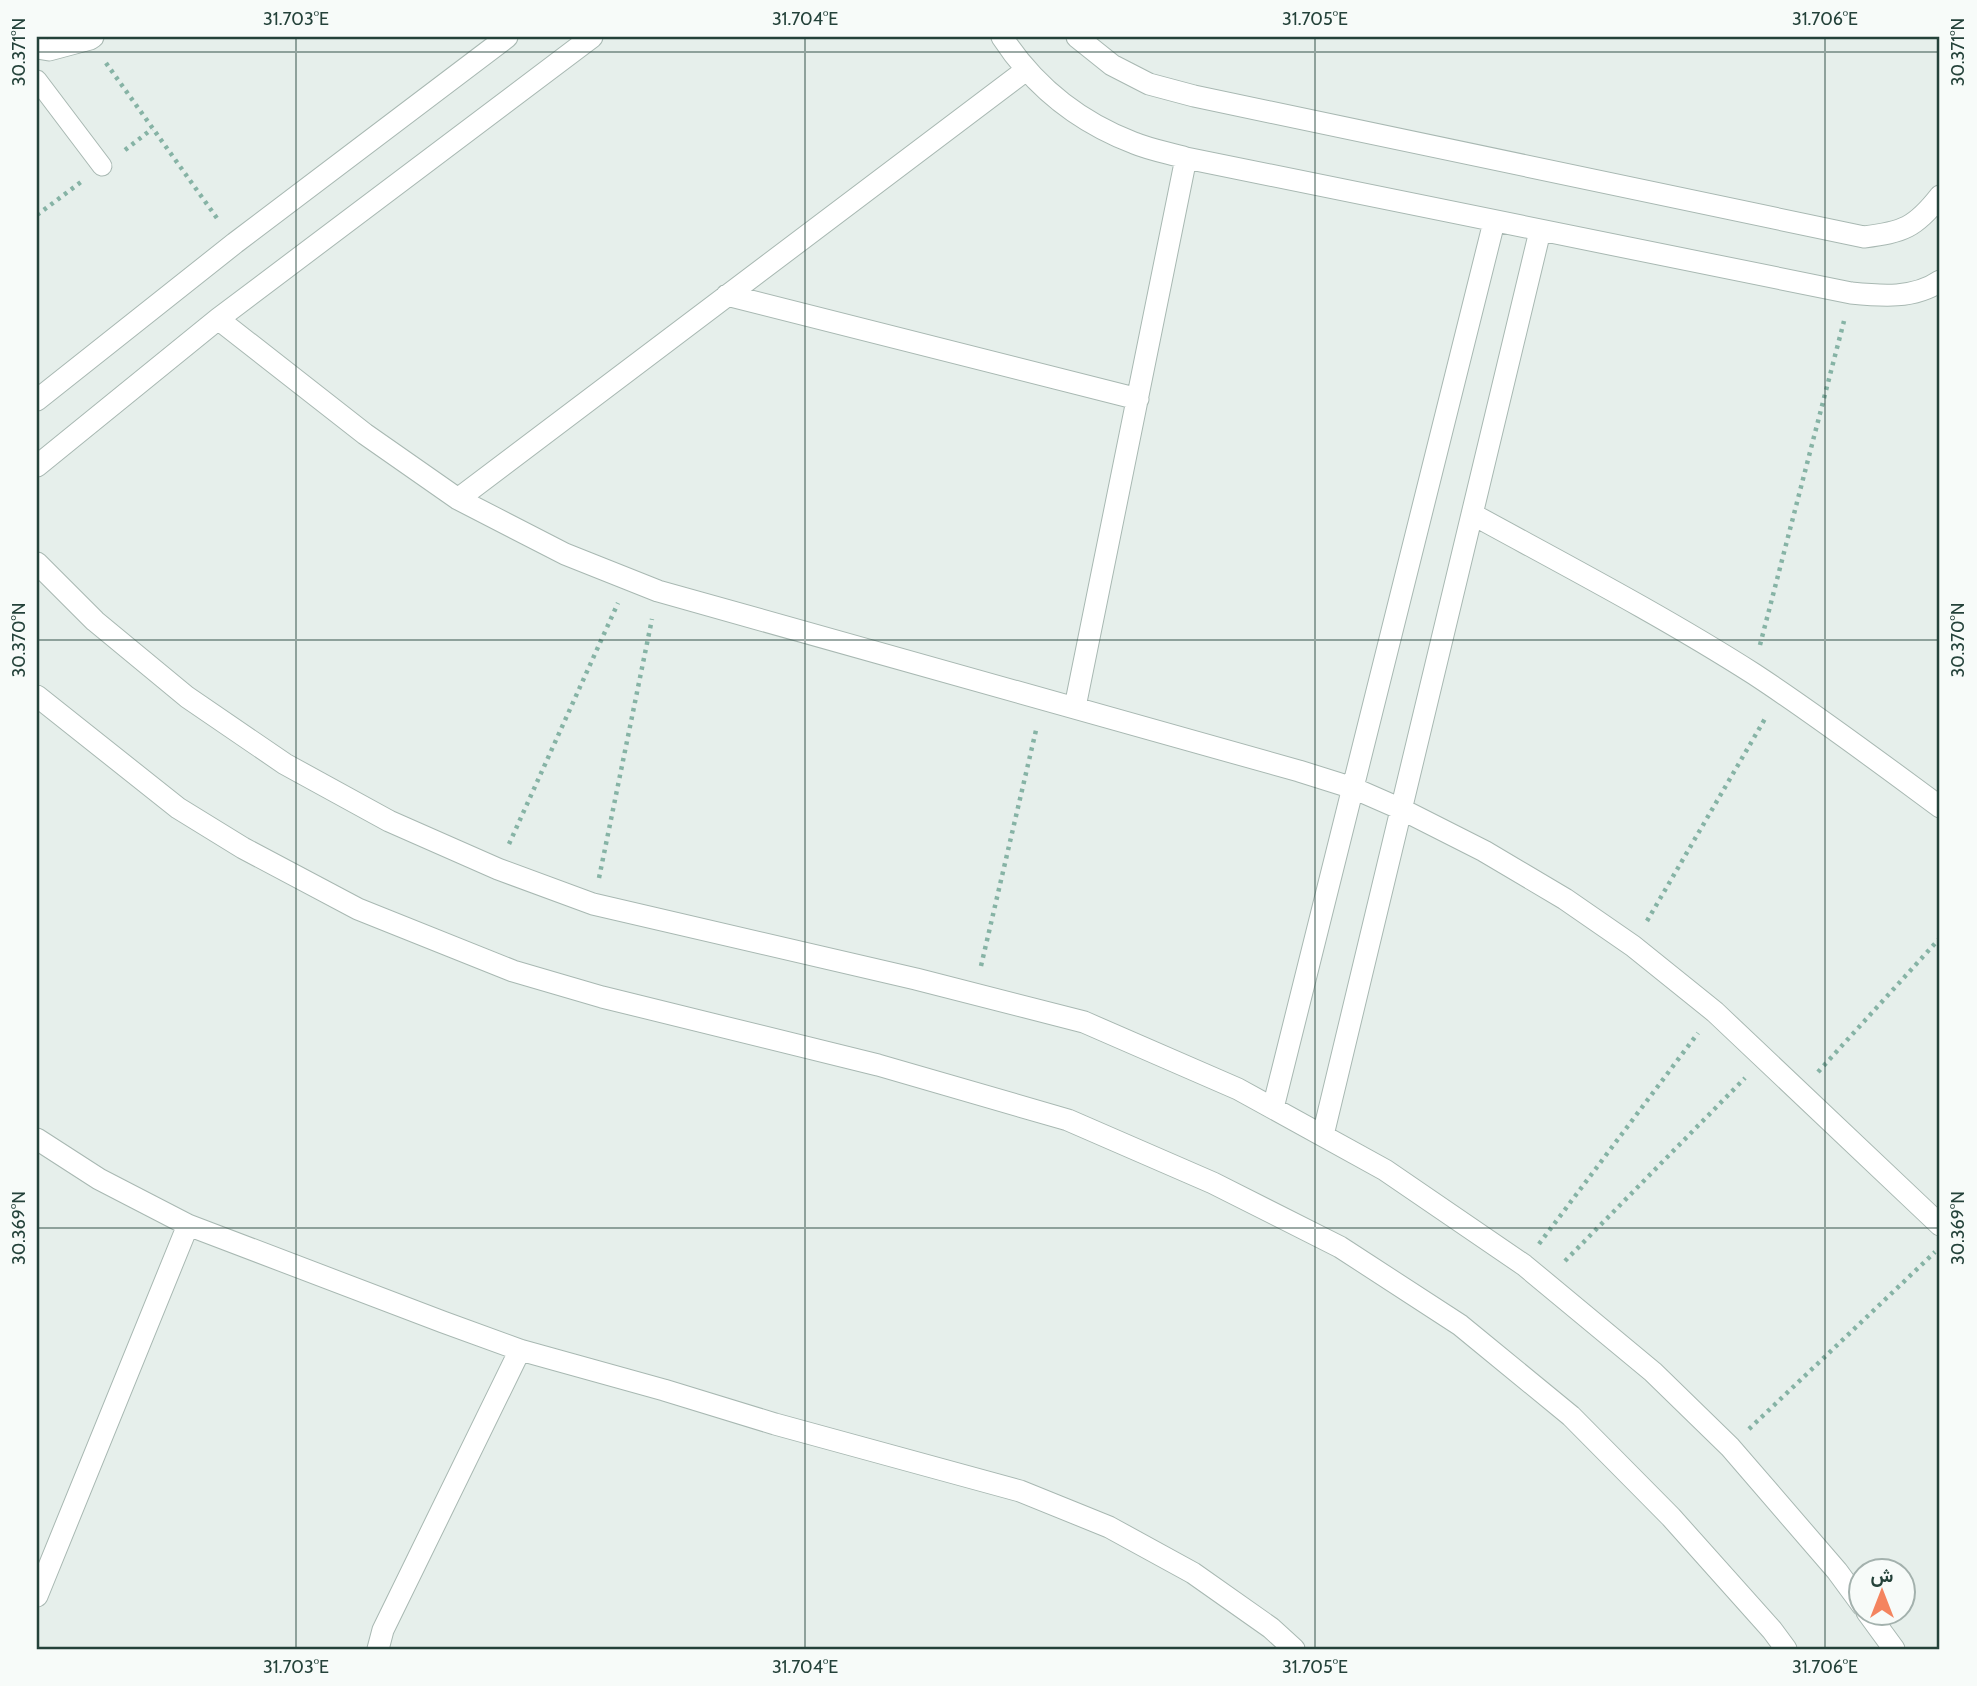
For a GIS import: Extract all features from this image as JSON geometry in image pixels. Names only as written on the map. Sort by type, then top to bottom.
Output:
[{"type":"street","points":[[37,400],[235,243],[507,37]]},
{"type":"street","points":[[37,466],[218,319],[592,37]]},
{"type":"street","points":[[1002,37],[1026,70],[1058,101],[1095,127],[1136,144],[1186,158],[1851,293],[1891,296],[1930,288],[1940,281]]},
{"type":"street","points":[[1077,37],[1112,65],[1149,84],[1194,96],[1864,237],[1896,233],[1924,217],[1940,196]]},
{"type":"street","points":[[37,47],[49,50],[91,38]]},
{"type":"street","points":[[458,499],[1026,70]]},
{"type":"street","points":[[1076,707],[1186,158]]},
{"type":"street","points":[[1273,1108],[1494,222]]},
{"type":"street","points":[[1323,1135],[1540,231]]},
{"type":"street","points":[[727,295],[1138,399]]},
{"type":"street","points":[[218,319],[365,435],[458,499],[565,554],[657,591],[1076,707],[1353,788],[1484,851],[1565,899],[1633,946],[1715,1012],[1940,1225]]},
{"type":"street","points":[[1472,514],[1674,625],[1753,674],[1940,807]]},
{"type":"street","points":[[37,563],[95,621],[187,697],[285,764],[389,821],[498,869],[593,904],[916,979],[1084,1022],[1238,1089],[1385,1170],[1524,1265],[1653,1372],[1730,1447],[1848,1587]]},
{"type":"street","points":[[37,696],[178,808],[243,848],[358,909],[513,971],[615,1000],[878,1065],[1068,1120],[1213,1183],[1340,1247],[1460,1325],[1571,1416],[1671,1517],[1786,1649]]},
{"type":"street","points":[[37,1139],[99,1179],[188,1224],[520,1350],[1020,1491],[1109,1527],[1193,1573],[1271,1628],[1294,1649]]},
{"type":"street","points":[[37,1596],[188,1224]]},
{"type":"street","points":[[378,1649],[383,1630],[520,1350]]},
{"type":"street","points":[[1876,1626],[1891,1648]]},
{"type":"lane","points":[[37,80],[102,166]]},
{"type":"path","points":[[91,38],[152,129],[235,243]]},
{"type":"path","points":[[1753,674],[1851,293]]},
{"type":"path","points":[[498,869],[628,580]]},
{"type":"path","points":[[593,904],[657,591]]},
{"type":"path","points":[[1633,946],[1780,692]]},
{"type":"path","points":[[975,994],[1043,698]]},
{"type":"path","points":[[1800,1092],[1940,938]]},
{"type":"path","points":[[1524,1265],[1715,1012]]},
{"type":"path","points":[[1544,1282],[1765,1058]]},
{"type":"path","points":[[1730,1447],[1940,1248]]}]
